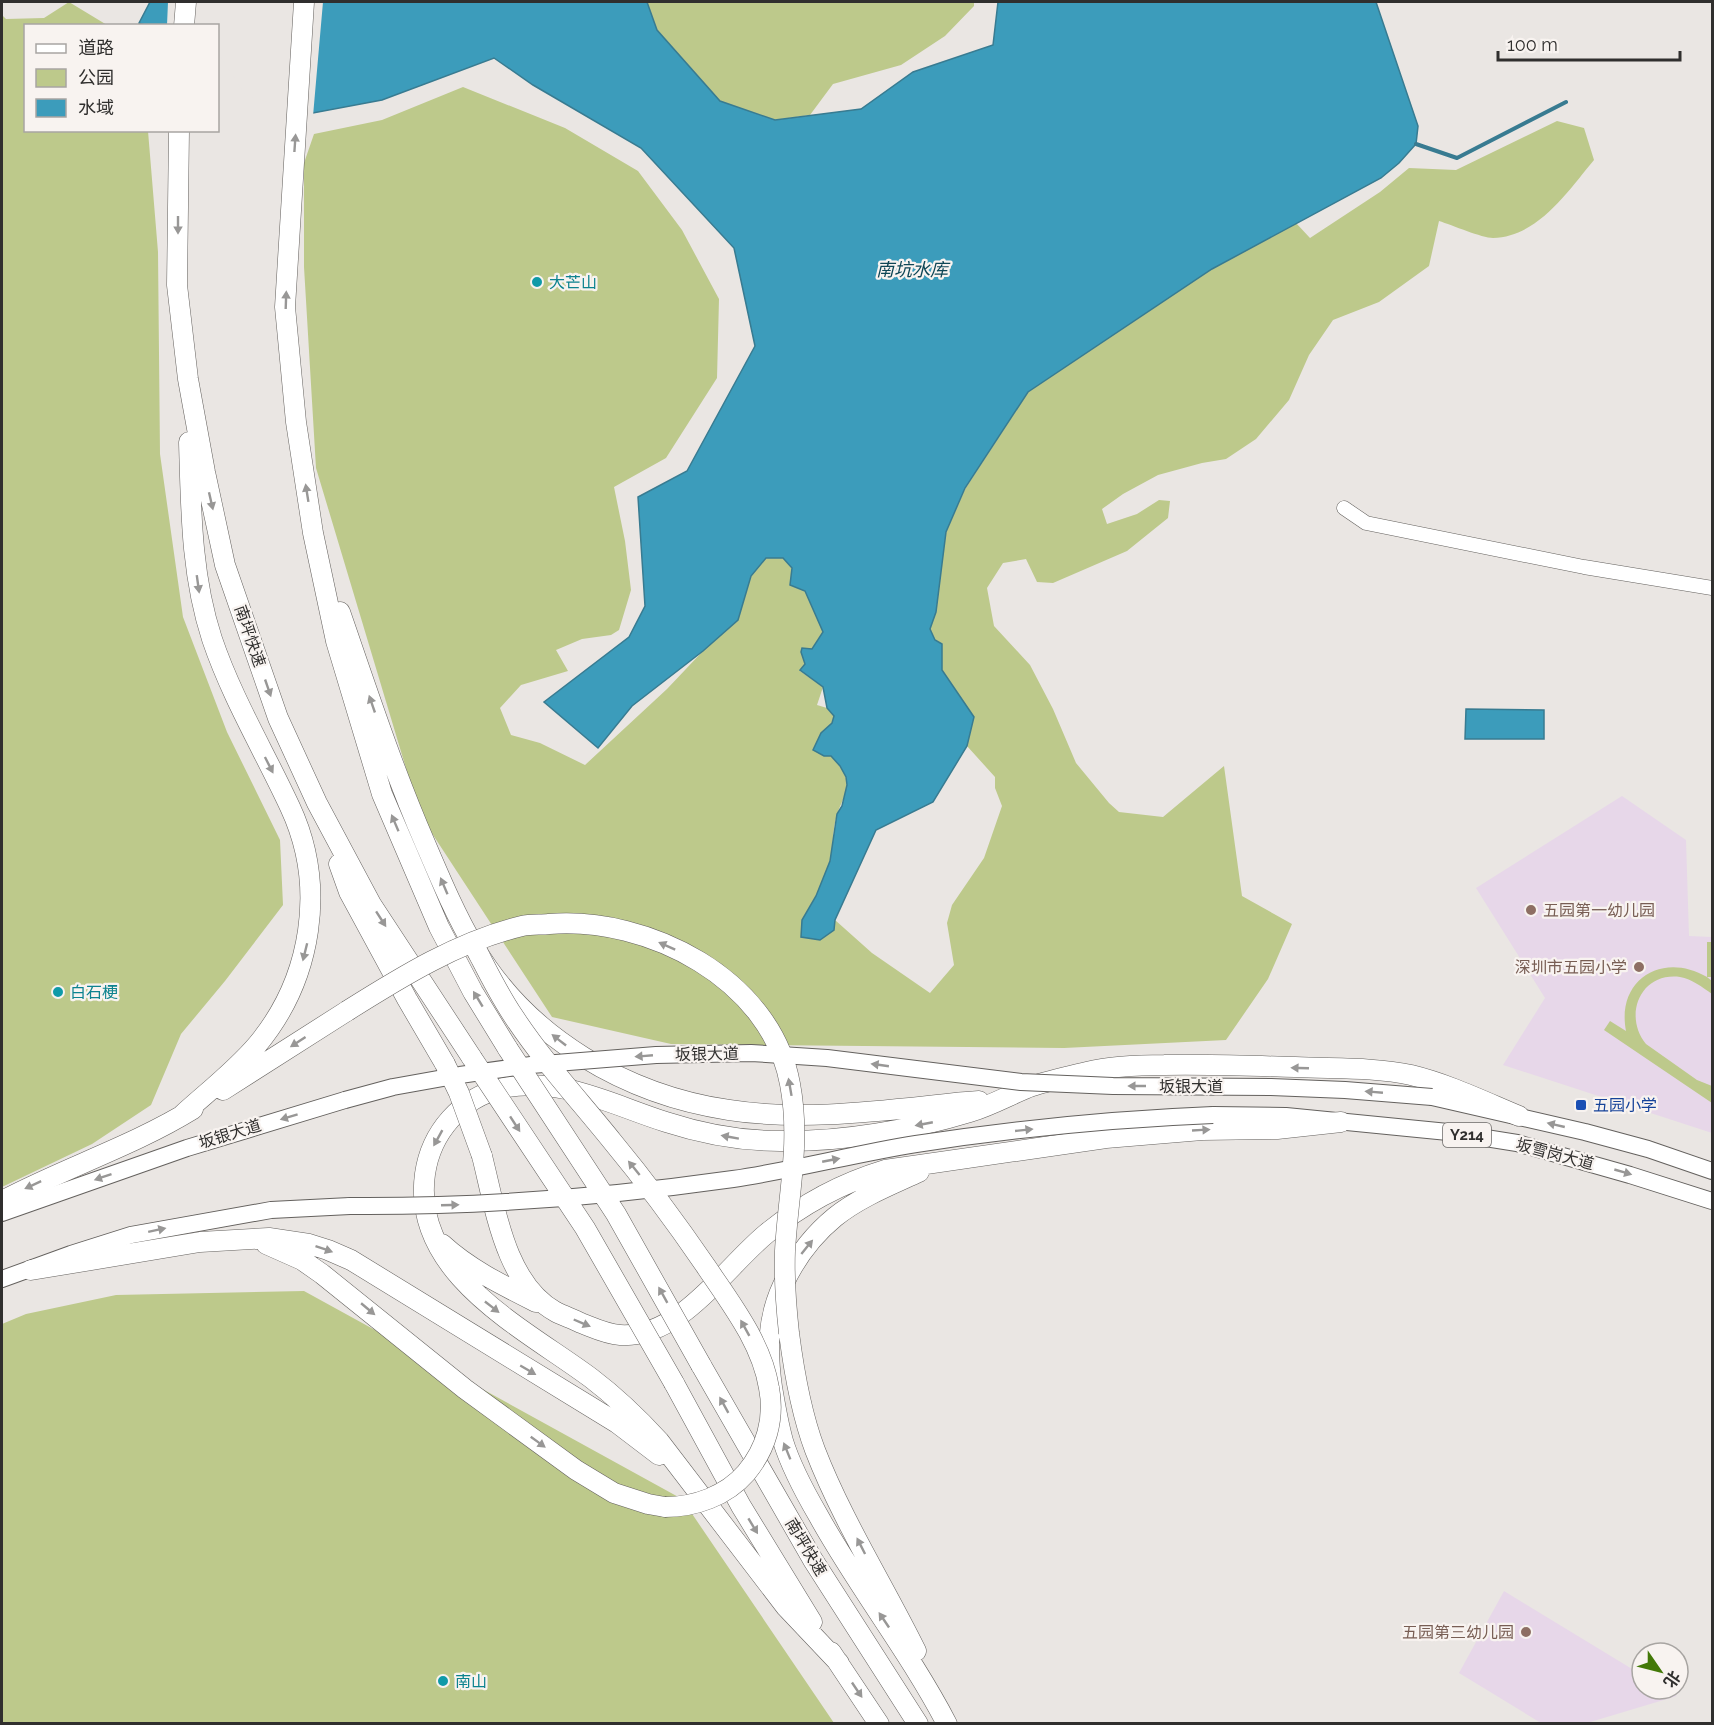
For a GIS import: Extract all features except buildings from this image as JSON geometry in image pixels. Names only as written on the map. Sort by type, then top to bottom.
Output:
[{"type":"highway","points":[[184,24],[186,2]]},
{"type":"highway","points":[[246,1239],[286,1252],[322,1274],[465,1389],[597,1484],[630,1499],[665,1507],[681,1507],[709,1499],[733,1485],[753,1464],[767,1437],[770,1420],[770,1389],[766,1373],[747,1330],[686,1236],[636,1170],[530,1040],[501,996],[453,907],[398,781],[313,533],[296,422],[285,307],[304,2]]},
{"type":"highway","name":"南坪快速","points":[[179,132],[177,285],[188,379],[225,565],[278,718],[317,803],[371,904],[585,1228],[741,1506],[805,1612],[879,1724]]},
{"type":"highway","points":[[181,1116],[256,1047],[272,1026],[299,973],[307,941],[310,914],[310,884],[306,854],[291,809],[246,721],[226,675],[200,595],[192,545],[188,379]]},
{"type":"highway","name":"南坪快速","points":[[313,533],[336,641],[382,794],[440,927],[473,992],[616,1214],[813,1560],[918,1724]]},
{"type":"highway","points":[[317,803],[349,892],[459,1092],[482,1156],[511,1259],[529,1289],[555,1311]]},
{"type":"highway","points":[[2,1201],[26,1187],[181,1116],[347,1011],[436,958],[486,938],[524,926],[570,922],[611,927],[646,936],[682,952],[709,968],[739,992],[757,1013],[776,1043],[790,1082],[795,1125],[795,1163],[785,1251],[785,1295],[794,1375],[814,1447],[831,1489],[920,1658],[944,1718]]},
{"type":"highway","points":[[476,949],[497,980],[543,1027],[600,1068],[657,1093],[729,1110],[796,1114],[843,1113],[999,1100]]},
{"type":"highway","points":[[839,1663],[786,1607],[659,1441],[615,1398],[488,1304],[446,1262],[431,1234],[424,1200],[424,1177],[429,1155],[439,1134],[450,1118],[468,1102],[485,1092],[508,1087],[558,1086],[583,1092],[693,1130],[752,1140],[816,1140],[932,1122],[974,1111],[1030,1088],[1092,1070],[1128,1065],[1181,1064],[1407,1074],[1440,1084],[1519,1116]]},
{"type":"highway","points":[[431,1234],[452,1253],[484,1275],[555,1311],[603,1332],[621,1335],[642,1334],[662,1325],[697,1301],[766,1234],[811,1203],[857,1178],[885,1170],[1106,1138],[1202,1130],[1277,1129],[1341,1122]]},
{"type":"highway","points":[[935,1164],[854,1204],[817,1234],[791,1269],[779,1295],[769,1331],[768,1348],[778,1425],[801,1484],[837,1550],[902,1647],[944,1718]]},
{"type":"highway","points":[[31,1270],[200,1242],[270,1238],[291,1240],[328,1250],[351,1260],[617,1423],[688,1480]]},
{"type":"main road","name":"坂银大道","points":[[2,1213],[187,1148],[345,1100],[393,1087],[460,1074],[531,1065],[656,1055],[751,1053],[827,1058],[1021,1082],[1113,1086],[1271,1087],[1432,1097]]},
{"type":"main road","name":"坂雪岗大道","points":[[1432,1097],[1519,1116],[1648,1149],[1713,1171]]},
{"type":"main road","name":"坂银大道","points":[[2,1279],[131,1235],[271,1210],[350,1206],[454,1205],[628,1192],[735,1178],[914,1144],[1111,1121],[1213,1115]]},
{"type":"main road","name":"坂雪岗大道","points":[[1213,1115],[1286,1116],[1449,1132],[1517,1143],[1630,1174],[1713,1201]]},
{"type":"street","points":[[1344,508],[1365,523],[1584,567],[1713,588]]},
{"type":"shaded area","name":"深圳市五园小学","points":[[1622,796],[1686,840],[1689,936],[1712,937],[1712,1133],[1503,1065],[1545,998],[1476,888]]},
{"type":"shaded area","name":"五园第三幼儿园","points":[[1504,1591],[1630,1668],[1630,1701],[1660,1701],[1587,1723],[1541,1723],[1459,1673]]},
{"type":"green space","points":[[69,2],[105,24],[24,24],[24,132],[148,132],[158,252],[160,454],[183,617],[227,732],[280,840],[283,905],[181,1034],[151,1105],[92,1144],[2,1187],[2,15],[6,19],[44,18]]},
{"type":"green space","points":[[647,2],[974,2],[974,6],[945,36],[901,65],[833,84],[810,115],[775,120],[720,101],[657,30]]},
{"type":"green space","points":[[463,87],[565,128],[638,171],[682,230],[719,299],[717,378],[666,458],[614,487],[625,541],[631,590],[619,630],[611,635],[582,639],[556,650],[568,671],[521,685],[500,708],[511,735],[540,743],[585,765],[738,620],[751,576],[766,558],[783,558],[801,583],[823,632],[812,649],[805,649],[805,664],[800,671],[823,687],[817,705],[827,708],[834,716],[832,723],[821,733],[824,756],[831,756],[836,762],[847,784],[835,820],[828,869],[802,920],[834,930],[835,920],[872,953],[930,993],[954,965],[947,923],[952,905],[984,858],[1002,806],[995,788],[995,777],[967,746],[974,717],[942,670],[942,644],[935,640],[930,629],[936,612],[946,532],[965,489],[1028,392],[1212,269],[1296,223],[1310,238],[1380,192],[1409,168],[1456,170],[1557,121],[1584,128],[1594,160],[1551,210],[1538,221],[1509,236],[1493,238],[1439,221],[1429,266],[1379,302],[1333,320],[1309,355],[1289,400],[1256,439],[1226,459],[1158,475],[1123,494],[1102,509],[1107,524],[1137,514],[1159,500],[1170,501],[1168,518],[1127,551],[1053,583],[1037,582],[1026,559],[1003,563],[987,588],[994,626],[1030,665],[1053,709],[1076,763],[1119,812],[1163,817],[1224,766],[1242,896],[1292,924],[1268,979],[1226,1040],[1064,1048],[671,1044],[552,1017],[420,815],[316,468],[304,267],[304,163],[314,134],[382,120]]},
{"type":"green space","points":[[1707,942],[1712,942],[1712,977],[1707,977]]},
{"type":"green space","points":[[1674,967],[1707,977],[1712,981],[1712,994],[1693,981],[1680,977],[1666,977],[1655,981],[1639,998],[1636,1021],[1639,1033],[1646,1044],[1697,1080],[1712,1086],[1712,1103],[1604,1030],[1610,1021],[1626,1031],[1625,1013],[1628,997],[1636,984],[1646,975],[1659,969]]},
{"type":"green space","points":[[304,1291],[682,1499],[834,1723],[2,1724],[2,1324],[26,1314],[116,1295]]},
{"type":"water","name":"南坑水库","points":[[150,2],[647,2],[657,30],[720,101],[775,120],[861,109],[913,72],[993,45],[998,2],[1376,2],[1418,126],[1416,144],[1381,178],[1212,269],[1028,392],[965,488],[946,532],[936,612],[930,629],[935,640],[942,644],[942,670],[974,717],[967,746],[933,802],[876,830],[835,920],[834,930],[820,940],[801,937],[802,920],[816,896],[830,861],[837,814],[842,806],[847,785],[846,777],[840,766],[831,756],[824,756],[813,750],[821,733],[832,723],[834,716],[827,708],[823,687],[800,670],[805,664],[801,652],[802,648],[812,649],[823,632],[805,591],[790,585],[792,568],[783,558],[766,558],[751,576],[738,620],[703,651],[632,706],[598,748],[544,702],[629,637],[645,606],[638,497],[687,471],[755,346],[734,248],[641,148],[533,85],[494,58],[382,100],[313,113],[219,27],[219,24],[139,23]]},
{"type":"water","points":[[1466,709],[1544,710],[1544,739],[1465,739]]},
{"type":"pier","points":[[168,2],[323,2],[313,116],[245,95],[219,54],[219,24],[167,24]]},
{"type":"waterway","points":[[1416,144],[1457,158],[1566,102]]},
{"type":"place","name":"大芒山","points":[[537,282]]},
{"type":"place","name":"五园第一幼儿园","points":[[1531,910]]},
{"type":"place","name":"深圳市五园小学","points":[[1639,967]]},
{"type":"place","name":"白石梗","points":[[58,992]]},
{"type":"place","name":"五园小学","points":[[1581,1105]]},
{"type":"place","name":"五园第三幼儿园","points":[[1526,1632]]},
{"type":"place","name":"南山","points":[[443,1681]]}]
